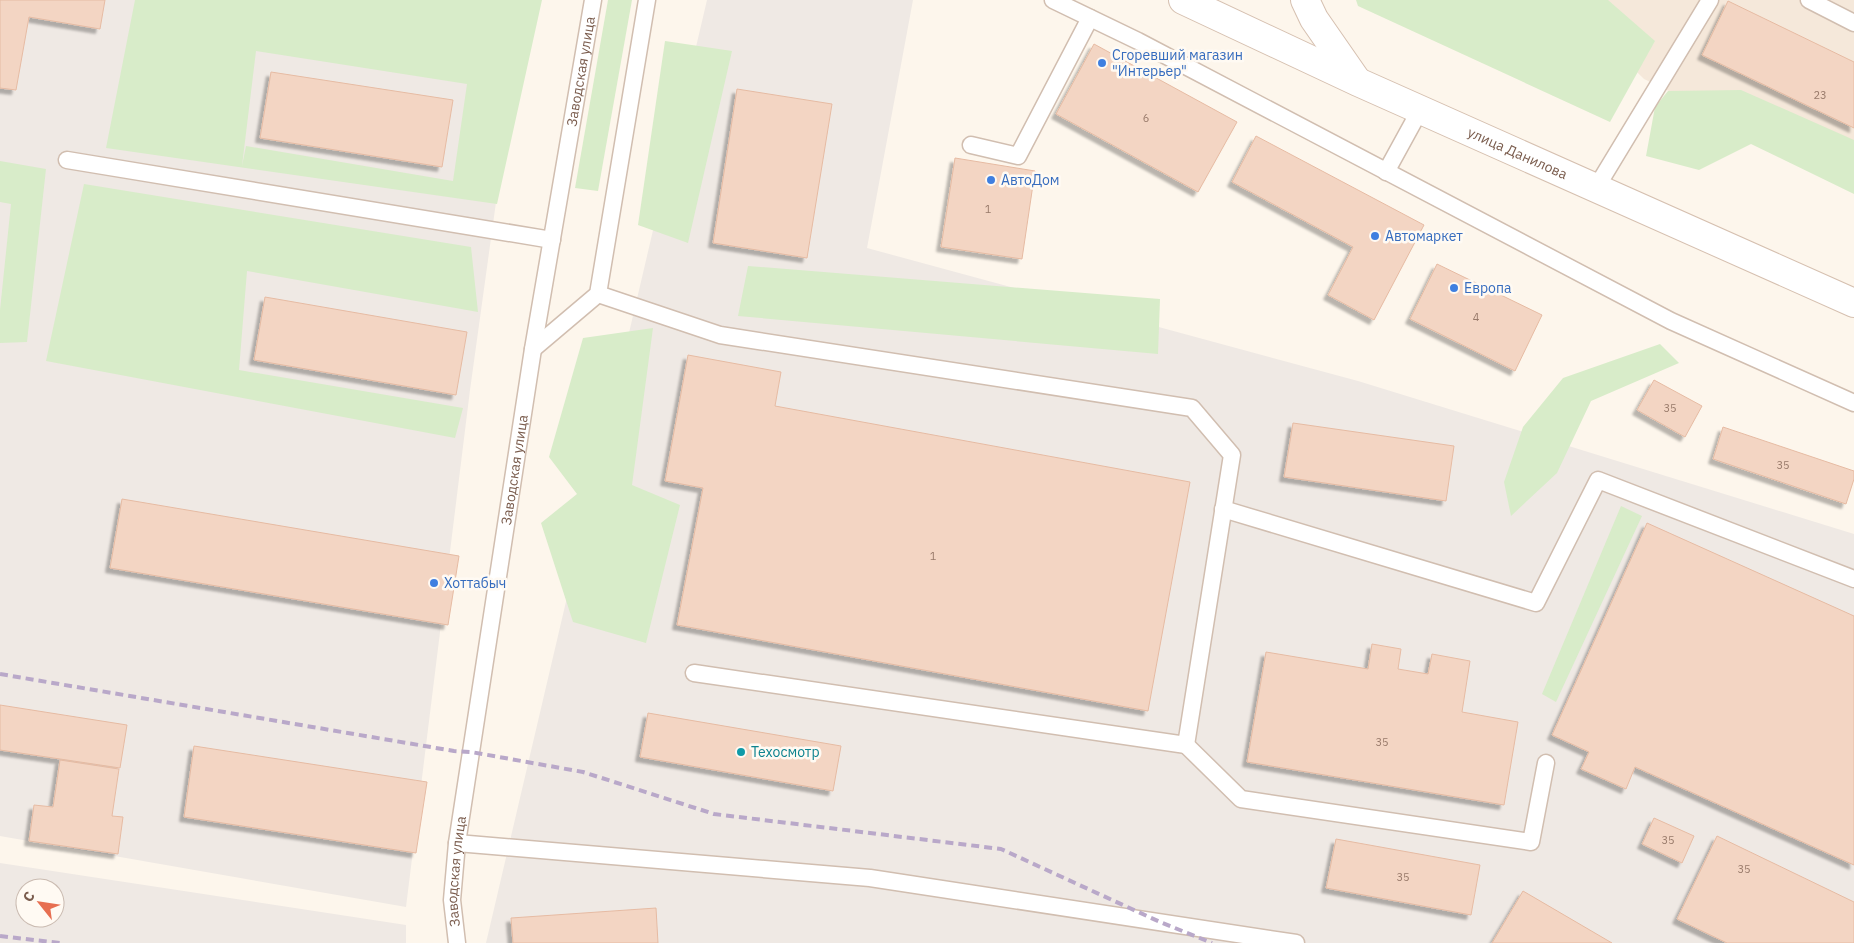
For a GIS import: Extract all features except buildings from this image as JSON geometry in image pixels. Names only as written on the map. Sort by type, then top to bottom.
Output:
[{"type":"main road","name":"улица Данилова","points":[[1183,0],[1420,110],[1854,303]]},
{"type":"main road","points":[[1305,0],[1314,19],[1358,82]]},
{"type":"lane","name":"Заводская улица","points":[[457,943],[452,900],[457,843],[533,349],[593,0]]},
{"type":"lane","points":[[533,349],[598,294],[647,0]]},
{"type":"lane","points":[[1053,0],[1138,41],[1671,321],[1854,403]]},
{"type":"lane","points":[[1596,188],[1710,0]]},
{"type":"lane","points":[[1809,0],[1854,23]]},
{"type":"lane","points":[[970,145],[1018,156],[1090,18]]},
{"type":"lane","points":[[1386,172],[1420,110]]},
{"type":"lane","points":[[67,160],[552,240]]},
{"type":"lane","points":[[598,294],[720,335],[1192,408],[1232,455],[1186,745]]},
{"type":"lane","points":[[1223,509],[1536,603],[1598,480],[1854,579]]},
{"type":"lane","points":[[694,673],[1186,745],[1241,799],[1531,842],[1546,763]]},
{"type":"lane","points":[[457,843],[870,878],[1296,943]]},
{"type":"shaded area","points":[[0,0],[524,0],[470,390],[406,907],[0,836]]},
{"type":"shaded area","points":[[707,0],[913,0],[867,248],[1358,381],[1854,534],[1854,943],[486,943]]},
{"type":"shaded area","points":[[1564,0],[1854,0],[1854,180],[1644,79]]},
{"type":"shaded area","points":[[0,863],[406,925],[406,943],[0,943]]},
{"type":"green space","points":[[135,0],[542,0],[497,204],[106,148]],"holes":[[[256,51],[467,84],[453,181],[246,146],[242,166]]]},
{"type":"green space","points":[[608,0],[632,0],[598,191],[575,188]]},
{"type":"green space","points":[[1356,0],[1608,0],[1655,41],[1610,122],[1358,6]]},
{"type":"green space","points":[[665,41],[732,51],[688,243],[638,225]]},
{"type":"green space","points":[[1741,90],[1854,140],[1854,194],[1751,144],[1699,170],[1646,156],[1655,107],[1668,91]]},
{"type":"green space","points":[[0,161],[46,169],[27,342],[0,343],[0,310],[11,204],[0,202]]},
{"type":"green space","points":[[84,184],[471,247],[478,312],[247,271],[239,370],[463,408],[455,438],[46,361]]},
{"type":"green space","points":[[748,266],[1160,299],[1158,354],[738,316]]},
{"type":"green space","points":[[653,328],[632,485],[680,505],[646,643],[573,622],[541,523],[577,494],[549,457],[583,338]]},
{"type":"green space","points":[[1660,344],[1679,363],[1591,401],[1557,473],[1511,516],[1504,482],[1523,427],[1563,378]]},
{"type":"green space","points":[[1621,506],[1642,516],[1556,702],[1542,694]]},
{"type":"railway","points":[[0,674],[583,772],[714,814],[1001,849],[1160,922],[1212,943]]},
{"type":"railway","points":[[0,936],[60,943]]},
{"type":"place","name":"Сгоревший магазин \"Интерьер\"","points":[[1102,63]]},
{"type":"place","name":"АвтоДом","points":[[991,180]]},
{"type":"place","name":"Автомаркет","points":[[1375,236]]},
{"type":"place","name":"Европа","points":[[1454,288]]},
{"type":"place","name":"Хоттабыч","points":[[434,583]]},
{"type":"place","name":"Техосмотр","points":[[741,752]]}]
